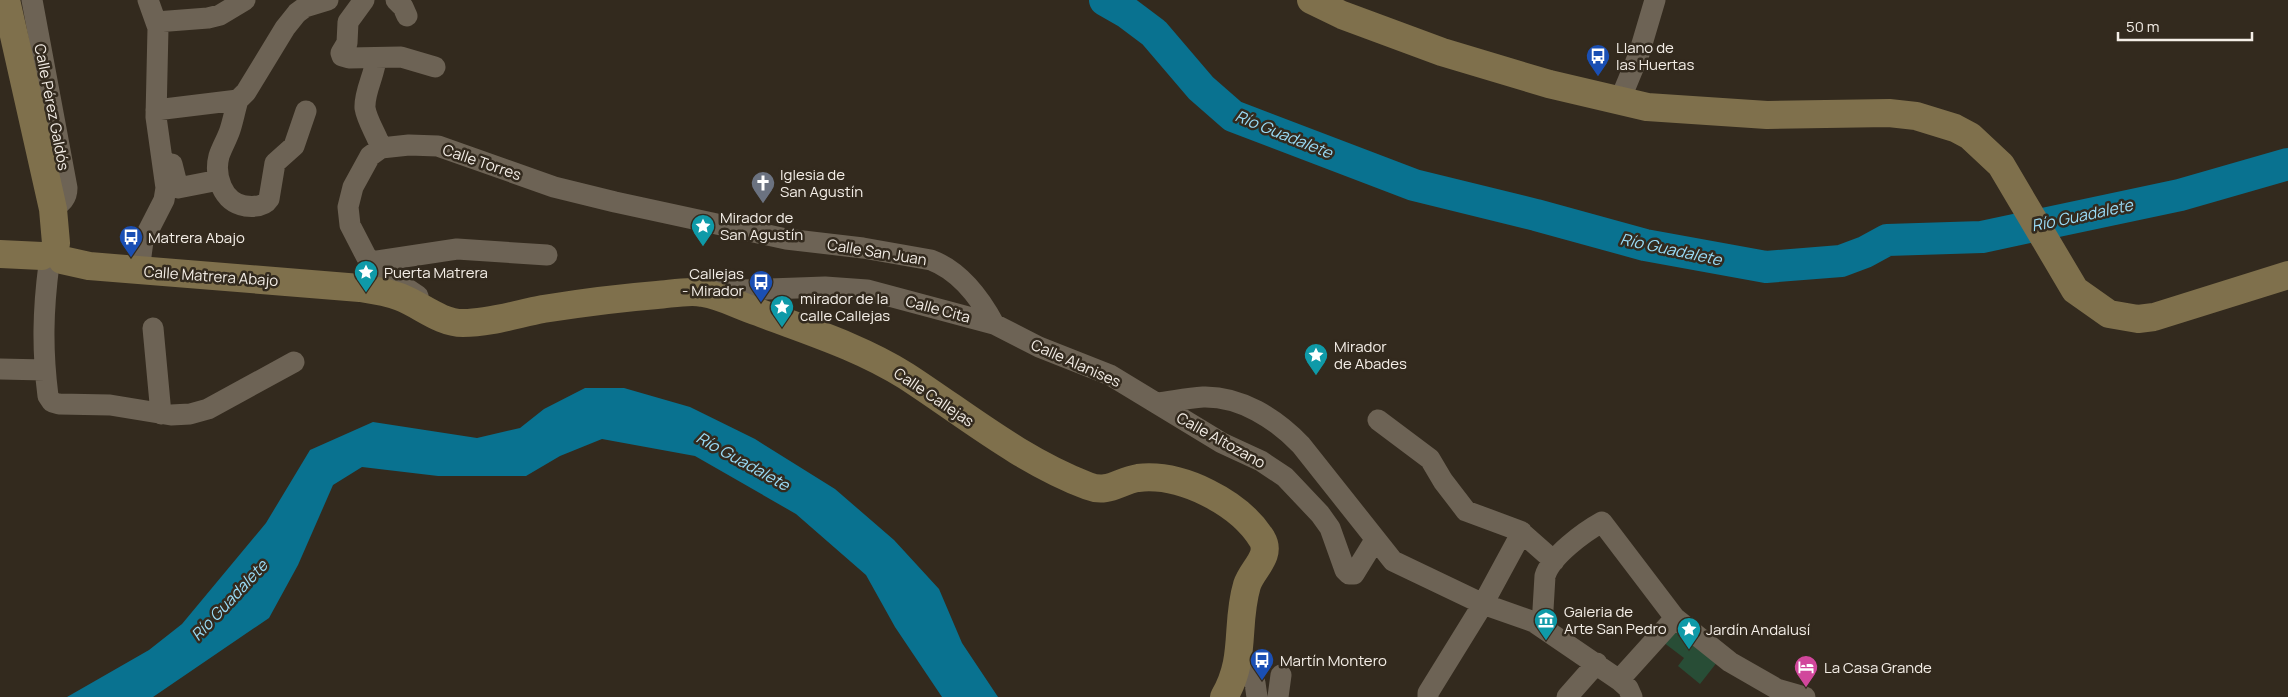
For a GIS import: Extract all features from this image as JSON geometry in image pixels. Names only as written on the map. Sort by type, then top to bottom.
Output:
[{"type":"street","name":"Calle Pérez Galdós","points":[[6,0],[53,209],[52,256]]},
{"type":"street","name":"Calle Pérez Galdós","points":[[32,0],[67,188],[67,195],[64,201],[53,209]]},
{"type":"street","points":[[139,271],[143,241],[166,195],[166,180],[156,110],[158,42],[156,22],[150,11],[148,0]]},
{"type":"street","points":[[156,22],[208,18],[220,15],[245,0]]},
{"type":"street","points":[[364,0],[348,22],[347,43],[342,56],[349,58],[400,57],[435,67]]},
{"type":"street","points":[[1311,0],[1342,15],[1442,52],[1549,84],[1647,107],[1767,115],[1889,113],[1916,116],[1955,128],[1970,136],[2001,165],[2075,290],[2109,314],[2138,319],[2154,317],[2288,275]]},
{"type":"street","points":[[1620,100],[1639,54],[1655,0]]},
{"type":"street","points":[[222,187],[220,154],[229,132],[238,100],[285,28],[302,8],[318,2]]},
{"type":"street","points":[[376,58],[365,107],[381,148],[370,156],[352,187],[348,207],[350,225],[371,262],[388,277],[429,304],[434,314]]},
{"type":"street","points":[[156,110],[238,100]]},
{"type":"street","points":[[161,150],[169,149],[178,188],[222,187],[243,206],[261,206],[266,204],[269,199],[275,163],[294,146],[306,111]]},
{"type":"street","name":"Calle Torres","points":[[381,148],[409,144],[438,146],[554,187],[674,215]]},
{"type":"street","name":"Calle San Juan","points":[[674,215],[786,238],[863,248],[931,260],[941,264],[968,287],[980,300],[994,324]]},
{"type":"street","points":[[371,262],[457,249],[547,255]]},
{"type":"street","name":"Calle Matrera Abajo","points":[[0,254],[52,256],[80,265],[139,271],[360,288],[401,298],[434,314]]},
{"type":"street","points":[[52,256],[43,321],[45,370],[48,396],[52,402],[59,404],[110,405],[178,416],[208,409],[294,362]]},
{"type":"street","name":"Calle Cita","points":[[702,292],[815,287],[851,288],[994,324]]},
{"type":"street","name":"Calle Callejas","points":[[434,314],[449,321],[476,322],[578,304],[702,292],[838,342],[871,357],[909,378],[1018,452],[1050,470],[1091,488],[1107,489],[1134,479],[1144,478],[1192,485],[1241,515],[1264,542],[1264,554],[1251,575],[1245,595],[1239,662]]},
{"type":"street","name":"Calle Alanises","points":[[994,324],[1038,347],[1110,375],[1157,403]]},
{"type":"street","points":[[153,328],[162,414]]},
{"type":"street","points":[[0,369],[45,370]]},
{"type":"street","points":[[1157,403],[1204,397],[1219,398],[1241,404],[1266,416],[1286,429],[1302,445],[1393,561],[1483,604],[1526,618],[1542,626],[1619,680],[1628,688],[1632,697]]},
{"type":"street","name":"Calle Altozano","points":[[1157,403],[1222,443],[1261,461],[1285,477],[1325,520],[1335,537],[1340,556],[1349,574],[1354,574],[1375,540]]},
{"type":"street","points":[[1378,420],[1430,459],[1466,511],[1522,532],[1554,561]]},
{"type":"street","points":[[1542,626],[1548,568],[1567,548],[1602,522],[1675,618],[1730,662],[1778,689],[1805,697]]},
{"type":"street","points":[[1428,697],[1428,693],[1483,604],[1522,532]]},
{"type":"street","points":[[1619,680],[1675,618]]},
{"type":"street","points":[[1224,697],[1234,679],[1239,662]]},
{"type":"street","points":[[1239,662],[1255,683],[1257,697]]},
{"type":"street","points":[[1567,697],[1597,663]]},
{"type":"street","points":[[1278,697],[1282,675]]},
{"type":"green space","name":"Jardín Andalusí","points":[[1675,627],[1718,661],[1700,684],[1678,666],[1684,658],[1663,642]]},
{"type":"water","points":[[585,388],[624,388],[690,407],[755,439],[835,489],[894,540],[939,589],[962,643],[998,697],[942,697],[895,627],[866,575],[796,514],[695,456],[602,439],[560,456],[526,476],[438,476],[362,467],[333,485],[298,565],[269,618],[153,697],[67,697],[149,650],[182,624],[266,523],[310,450],[373,422],[477,438],[520,428],[544,409]]},
{"type":"waterway","name":"Río Guadalete","points":[[1105,0],[1126,12],[1154,33],[1201,88],[1233,116],[1414,185],[1536,215],[1645,245],[1766,267],[1841,261],[1865,252],[1887,240],[1982,237],[2180,195],[2288,164]]},
{"type":"place","name":"Llano de las Huertas","points":[[1598,77]]},
{"type":"place","name":"Iglesia de San Agustín","points":[[763,204]]},
{"type":"place","name":"Mirador de San Agustín","points":[[703,247]]},
{"type":"place","name":"Matrera Abajo","points":[[131,258]]},
{"type":"place","name":"Puerta Matrera","points":[[366,293]]},
{"type":"place","name":"Callejas - Mirador","points":[[761,303]]},
{"type":"place","name":"mirador de la calle Callejas","points":[[782,328]]},
{"type":"place","name":"Mirador de Abades","points":[[1316,376]]},
{"type":"place","name":"Galeria de Arte San Pedro","points":[[1546,641]]},
{"type":"place","name":"Jardín Andalusí","points":[[1689,650]]},
{"type":"place","name":"Martín Montero","points":[[1262,681]]},
{"type":"place","name":"La Casa Grande","points":[[1806,688]]}]
